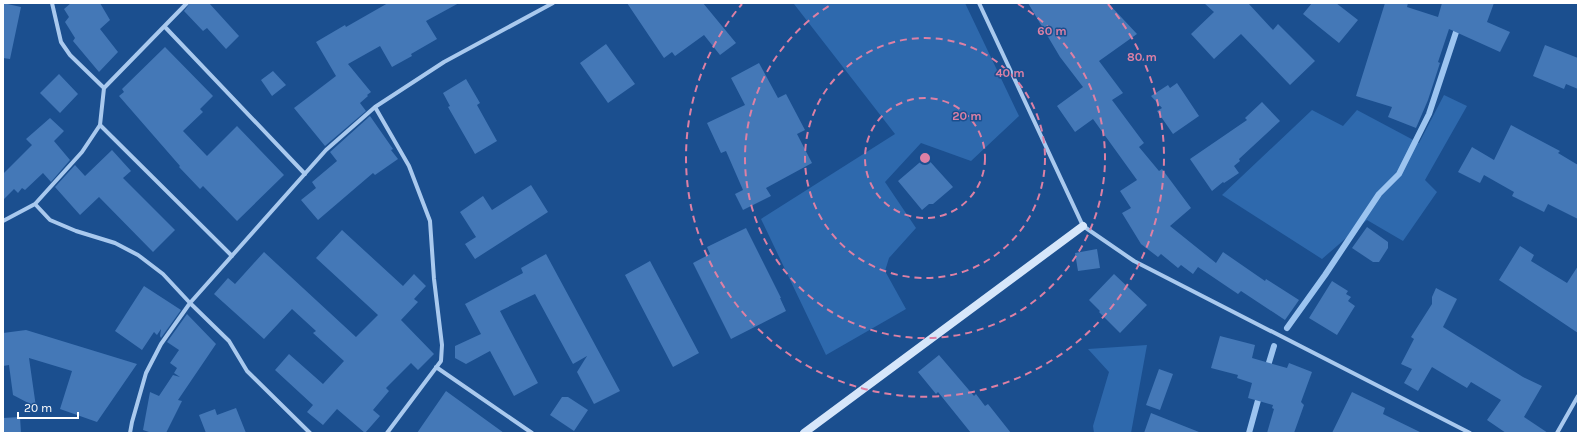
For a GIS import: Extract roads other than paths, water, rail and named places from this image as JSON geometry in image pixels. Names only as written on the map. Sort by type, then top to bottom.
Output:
[{"type":"street","points":[[52,3],[61,42],[70,55],[104,88]]},
{"type":"street","points":[[3,221],[35,204],[82,152],[100,125],[104,88],[187,3]]},
{"type":"street","points":[[130,433],[146,373],[161,344],[190,303],[326,150],[375,107],[444,62],[553,3]]},
{"type":"street","points":[[979,3],[1083,226],[1134,261],[1470,433]]},
{"type":"street","points":[[165,27],[305,174]]},
{"type":"street","points":[[375,107],[409,166],[430,220],[434,279],[442,345],[441,361],[387,433]]},
{"type":"street","points":[[100,125],[232,256]]},
{"type":"street","points":[[35,204],[50,220],[76,232],[115,243],[138,255],[163,274],[229,341],[246,371],[310,433]]},
{"type":"street","points":[[804,433],[1083,226]]},
{"type":"street","points":[[436,367],[532,433]]},
{"type":"street","points":[[1557,433],[1578,396]]},
{"type":"waterway","points":[[1287,328],[1325,275],[1379,194],[1399,174],[1429,114],[1458,26]]},
{"type":"waterway","points":[[1267,369],[1274,346]]},
{"type":"waterway","points":[[1249,433],[1260,393]]}]
